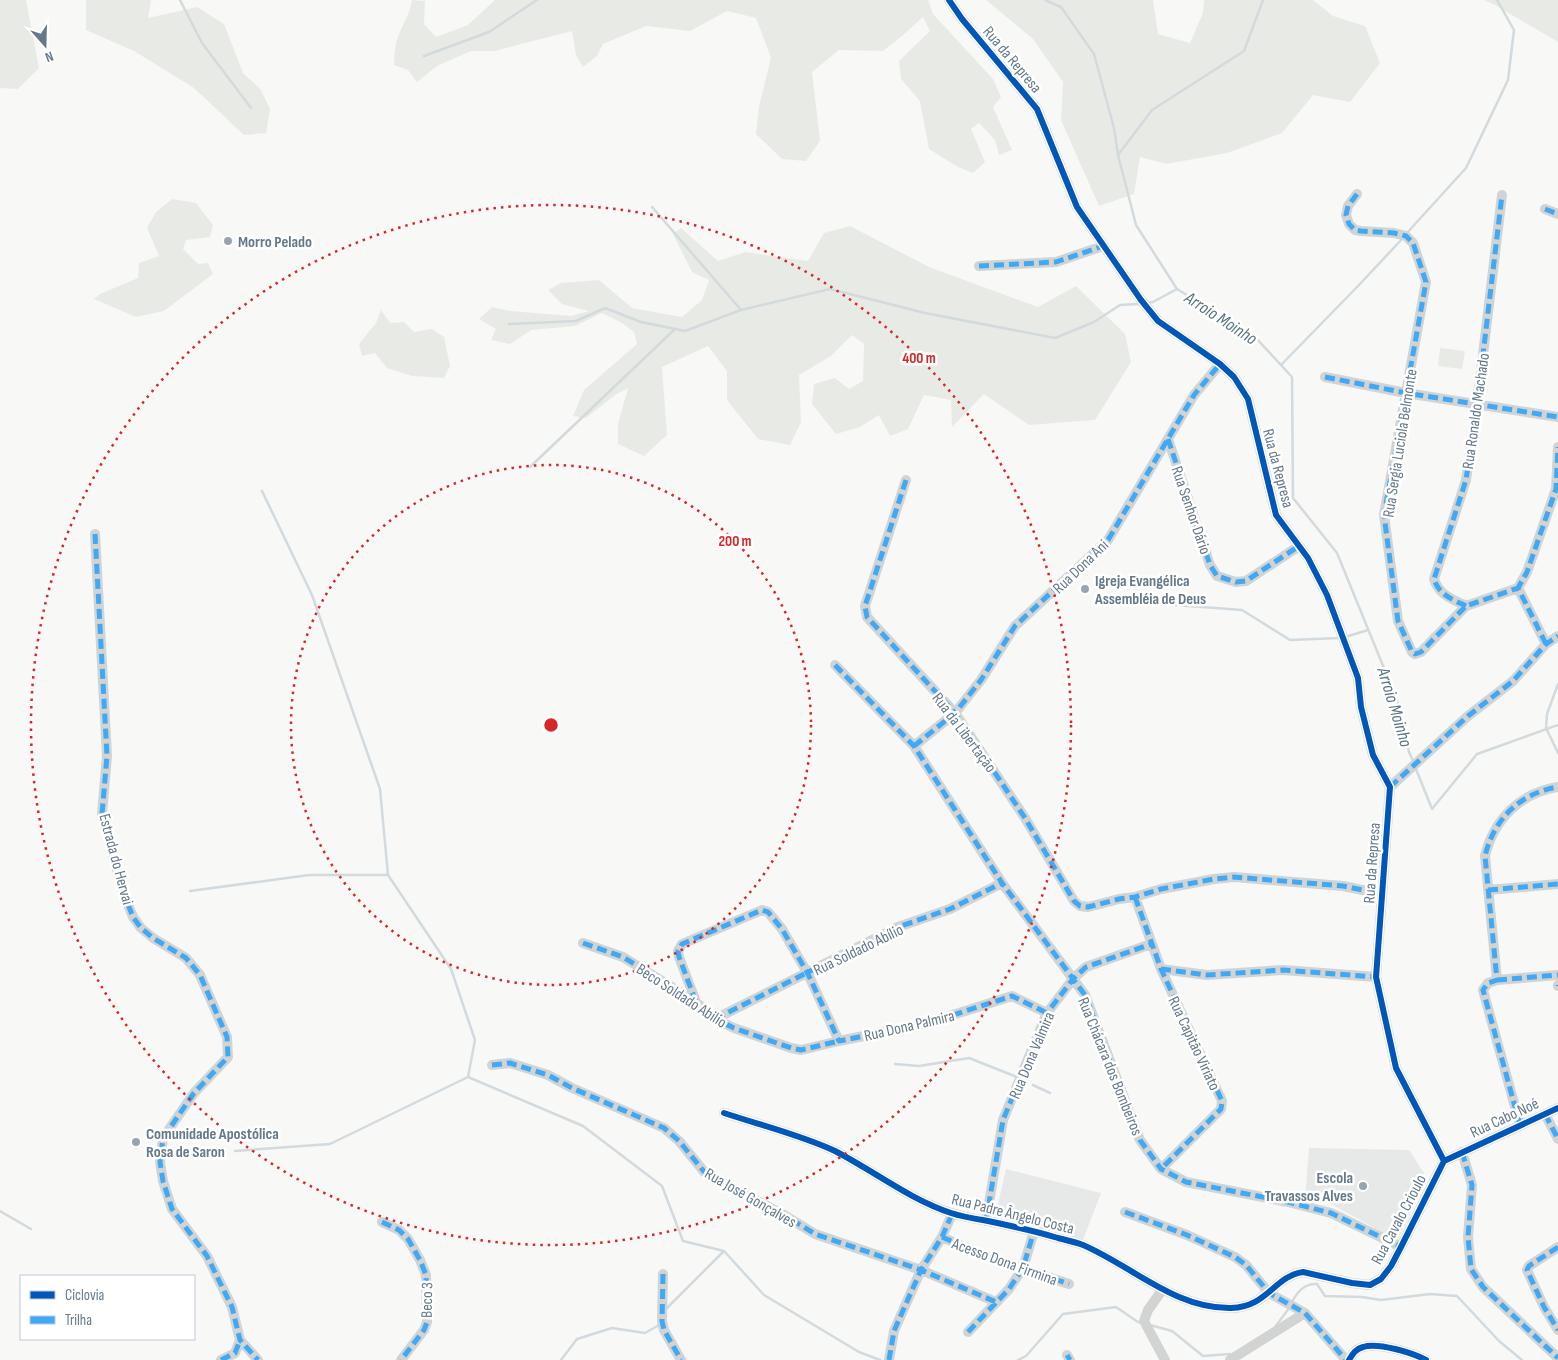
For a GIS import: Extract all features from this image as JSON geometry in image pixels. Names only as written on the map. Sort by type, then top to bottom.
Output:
[{"type":"street","name":"Rua da Represa","points":[[949,0],[962,19],[1037,108],[1077,207],[1141,300],[1158,320],[1220,364],[1234,377],[1248,400],[1276,515],[1308,558],[1327,595],[1358,678],[1361,707],[1373,754],[1390,787],[1376,976],[1396,1068],[1444,1161]]},
{"type":"street","name":"Rua Sergia Luciola Belmonte","points":[[1357,194],[1348,206],[1346,215],[1349,224],[1355,230],[1394,233],[1406,236],[1413,243],[1426,282],[1384,515],[1398,621],[1412,652],[1415,654],[1420,652],[1466,606]]},
{"type":"street","name":"Rua Ronaldo Machado","points":[[1466,606],[1443,594],[1437,587],[1434,579],[1466,480],[1477,405],[1502,195]]},
{"type":"street","points":[[1545,209],[1558,214]]},
{"type":"street","points":[[979,266],[1056,262],[1103,246]]},
{"type":"street","name":"Rua Dona Ani","points":[[914,746],[954,713],[981,680],[1015,626],[1108,540],[1194,395],[1220,364]]},
{"type":"street","points":[[1324,377],[1406,393],[1558,417]]},
{"type":"street","name":"Rua Senhor Dário","points":[[1168,439],[1210,565],[1217,576],[1236,582],[1246,581],[1299,546]]},
{"type":"street","points":[[1466,606],[1518,588],[1527,572],[1556,488],[1558,447]]},
{"type":"street","name":"Rua da Libertação","points":[[906,480],[865,606],[867,617],[954,713],[1025,818],[1074,901],[1080,906],[1088,908],[1119,899],[1135,898],[1161,889],[1214,879],[1234,878],[1343,886],[1382,894]]},
{"type":"street","name":"Estrada do Hervai","points":[[95,534],[107,756],[102,814],[122,889],[133,916],[141,928],[152,938],[186,958],[200,975],[227,1037],[228,1057],[194,1093],[163,1138],[160,1162],[163,1181],[172,1209],[207,1256],[232,1307],[240,1340]]},
{"type":"street","points":[[1518,588],[1546,644]]},
{"type":"street","points":[[1390,787],[1468,716],[1513,681],[1546,644],[1558,636]]},
{"type":"street","name":"Rua Chácara dos Bombeiros","points":[[836,665],[914,746],[1002,883],[1085,995],[1140,1140],[1161,1169],[1186,1182],[1288,1202],[1331,1213],[1401,1247]]},
{"type":"street","points":[[1497,980],[1485,856],[1489,839],[1506,815],[1523,799],[1541,790],[1558,787]]},
{"type":"street","name":"Rua Soldado Abílio","points":[[715,1019],[808,974],[898,927],[950,909],[1002,883]]},
{"type":"street","points":[[1488,890],[1558,884]]},
{"type":"street","name":"Rua Capitão Viriato","points":[[1135,898],[1161,969],[1222,1101],[1221,1109],[1161,1169]]},
{"type":"street","points":[[696,1002],[679,958],[678,951],[682,944],[762,910],[768,912],[782,929],[808,974],[839,1041]]},
{"type":"street","name":"Beco Soldado Abilio","points":[[584,943],[623,956],[696,1002],[715,1019],[734,1028],[800,1050],[839,1041]]},
{"type":"street","name":"Rua Dona Valmira","points":[[986,1221],[1003,1120],[1047,1013],[1073,978],[1086,967],[1151,944]]},
{"type":"street","points":[[1161,969],[1207,975],[1283,970],[1376,976]]},
{"type":"street","points":[[1520,1125],[1483,990],[1488,983],[1497,980],[1558,975]]},
{"type":"street","name":"Rua Dona Palmira","points":[[839,1041],[928,1023],[1012,996],[1047,1013]]},
{"type":"street","name":"Rua José Gonçalves","points":[[492,1065],[510,1063],[548,1074],[572,1088],[664,1128],[679,1140],[706,1174],[784,1215],[815,1234],[921,1270],[996,1302]]},
{"type":"street","name":"Rua Cabo Noé","points":[[1462,1152],[1558,1108]]},
{"type":"street","name":"Rua Padre Ângelo Costa","points":[[724,1112],[833,1150],[904,1192],[952,1214],[1034,1231],[1083,1245],[1189,1302],[1220,1308],[1242,1307],[1253,1304],[1269,1293]]},
{"type":"street","points":[[1545,1114],[1558,1138]]},
{"type":"street","points":[[1462,1152],[1472,1185],[1468,1236],[1471,1269],[1484,1287],[1558,1358]]},
{"type":"street","name":"Rua Cavalo Crioulo","points":[[1269,1293],[1286,1278],[1295,1273],[1303,1272],[1370,1285],[1381,1279],[1391,1266],[1444,1161],[1462,1152]]},
{"type":"street","points":[[1125,1212],[1187,1234],[1235,1257],[1246,1265],[1269,1293],[1305,1313],[1347,1360],[1354,1352],[1363,1347],[1373,1346],[1404,1352],[1426,1360]]},
{"type":"street","points":[[889,1360],[894,1331],[921,1270],[942,1237],[952,1214]]},
{"type":"street","name":"Beco 3","points":[[382,1222],[399,1230],[408,1239],[426,1275],[427,1322],[424,1330],[401,1360]]},
{"type":"street","points":[[968,1332],[1009,1289],[1023,1268],[1034,1231]]},
{"type":"street","name":"Acesso Dona Firmina","points":[[942,1237],[980,1254],[1069,1284]]},
{"type":"street","points":[[1558,1247],[1529,1266],[1527,1270],[1544,1307],[1558,1330]]},
{"type":"street","points":[[663,1274],[662,1321],[664,1330],[681,1360]]},
{"type":"street","points":[[1164,1289],[1148,1310],[1145,1324],[1165,1360]]},
{"type":"street","points":[[1230,1360],[1305,1313]]},
{"type":"street","points":[[221,1360],[235,1357],[240,1340]]},
{"type":"street","points":[[240,1340],[258,1360]]},
{"type":"shaded area","points":[[0,0],[26,0],[39,68],[18,89],[0,88]]},
{"type":"shaded area","points":[[86,0],[151,0],[148,18],[197,7],[224,24],[243,73],[261,90],[270,109],[266,133],[244,135],[194,88],[134,51],[86,30]]},
{"type":"shaded area","points":[[412,0],[425,1],[424,24],[436,37],[468,25],[495,0],[928,0],[933,14],[993,79],[1001,97],[993,107],[1012,150],[999,155],[995,140],[979,123],[971,129],[985,162],[973,173],[958,167],[929,149],[920,101],[901,79],[899,61],[930,31],[923,17],[883,51],[839,50],[812,72],[820,141],[806,161],[782,159],[756,134],[759,106],[771,58],[756,18],[727,11],[690,31],[646,26],[603,44],[597,56],[583,67],[576,55],[572,31],[495,51],[471,51],[437,66],[417,82],[408,70],[394,65],[399,34]]},
{"type":"shaded area","points":[[986,0],[1153,0],[1158,34],[1190,43],[1203,13],[1204,0],[1313,0],[1333,16],[1365,26],[1380,63],[1350,102],[1313,95],[1282,133],[1227,153],[1166,164],[1140,157],[1134,194],[1099,206],[1061,120],[1063,82],[1033,39]]},
{"type":"shaded area","points":[[1484,0],[1558,0],[1558,42],[1495,5]]},
{"type":"shaded area","points":[[172,199],[196,203],[213,225],[210,237],[186,240],[183,249],[198,264],[208,263],[213,274],[164,311],[136,317],[94,299],[100,294],[138,278],[139,263],[159,256],[147,228],[156,212]]},
{"type":"shaded area","points":[[850,226],[929,267],[1038,307],[1076,286],[1125,334],[1131,362],[1095,420],[1029,425],[984,394],[952,427],[951,400],[924,395],[908,429],[890,436],[879,415],[860,427],[836,434],[812,404],[814,384],[835,378],[849,389],[863,381],[864,344],[852,335],[831,356],[799,375],[801,422],[790,445],[758,439],[727,400],[727,371],[708,346],[662,367],[667,435],[644,456],[618,444],[618,424],[628,388],[615,395],[586,418],[573,416],[584,390],[637,344],[634,332],[622,323],[602,313],[575,326],[531,330],[510,344],[491,340],[496,329],[479,319],[492,307],[511,311],[571,316],[589,311],[562,304],[548,290],[561,283],[599,280],[632,308],[682,317],[702,300],[709,280],[692,272],[673,234],[681,228],[718,261],[745,252],[808,261],[824,233]]},
{"type":"shaded area","points":[[381,310],[390,323],[404,322],[414,332],[432,329],[444,337],[450,366],[444,378],[412,376],[387,368],[375,353],[362,356],[359,344],[376,323]]},
{"type":"shaded area","points":[[1440,348],[1465,351],[1462,369],[1438,366]]},
{"type":"shaded area","name":"Escola Travassos Alves","points":[[1309,1148],[1409,1150],[1424,1173],[1409,1218],[1396,1243],[1373,1227],[1329,1203],[1305,1199]]},
{"type":"shaded area","points":[[1006,1169],[1101,1193],[1083,1240],[995,1217]]},
{"type":"waterway","points":[[180,0],[202,43],[251,108]]},
{"type":"waterway","points":[[424,56],[489,32],[537,0]]},
{"type":"waterway","name":"Arroio Moinho","points":[[1045,0],[1061,7],[1094,54],[1114,128],[1118,155],[1136,225],[1177,289],[1256,338],[1292,377],[1293,498],[1337,553],[1397,700],[1409,752],[1413,761]]},
{"type":"waterway","points":[[1118,155],[1152,110],[1244,51],[1263,0]]},
{"type":"waterway","points":[[1406,234],[1466,168],[1508,80],[1514,30],[1497,0]]},
{"type":"waterway","points":[[652,207],[741,310]]},
{"type":"waterway","points":[[1281,365],[1403,238]]},
{"type":"waterway","points":[[509,324],[576,321],[605,308],[641,322],[685,331],[741,310],[830,289],[925,313],[1055,338],[1094,322],[1120,305],[1139,304]]},
{"type":"waterway","points":[[1147,303],[1153,302],[1177,289]]},
{"type":"waterway","points":[[530,467],[675,329]]},
{"type":"waterway","points":[[262,491],[312,595],[380,789],[388,875],[451,969],[475,1040],[468,1077],[583,1126],[662,1186],[683,1241],[724,1251],[764,1295],[859,1352],[880,1360]]},
{"type":"waterway","points":[[1175,605],[1242,610],[1290,640],[1340,638]]},
{"type":"waterway","points":[[1345,637],[1368,630]]},
{"type":"waterway","points":[[1558,684],[1547,714],[1546,728],[1558,753]]},
{"type":"waterway","points":[[1416,769],[1432,809],[1477,754],[1558,725]]},
{"type":"waterway","points":[[190,891],[309,875],[388,875]]},
{"type":"waterway","points":[[895,1064],[919,1066],[969,1058],[1017,1077]]},
{"type":"waterway","points":[[235,1151],[330,1144],[468,1077]]},
{"type":"waterway","points":[[1033,1085],[1050,1093]]},
{"type":"waterway","points":[[0,1211],[31,1229]]},
{"type":"waterway","points":[[667,1308],[724,1251]]},
{"type":"waterway","points":[[1292,1302],[1302,1289],[1313,1284],[1317,1284],[1325,1296],[1362,1297],[1381,1300],[1430,1294],[1457,1296],[1499,1341],[1522,1360]]},
{"type":"waterway","points":[[1018,1360],[1026,1356],[1063,1314],[1116,1307],[1138,1322],[1143,1323]]},
{"type":"waterway","points":[[1275,1327],[1290,1307]]},
{"type":"waterway","points":[[561,1360],[577,1339],[612,1328],[645,1333],[659,1325]]},
{"type":"waterway","points":[[1150,1325],[1172,1331],[1203,1356],[1230,1354]]},
{"type":"marked path","points":[[1357,194],[1348,206],[1346,215],[1349,224],[1355,230],[1394,233],[1406,236],[1413,243],[1426,282],[1384,515],[1398,621],[1412,652],[1415,654],[1421,652],[1466,606],[1518,588]]},
{"type":"marked path","points":[[1466,606],[1443,593],[1434,579],[1466,480],[1477,405],[1502,195]]},
{"type":"marked path","points":[[1545,209],[1558,214]]},
{"type":"marked path","points":[[979,266],[1056,262],[1103,246]]},
{"type":"marked path","points":[[914,746],[955,713],[981,680],[1015,626],[1108,540],[1194,395],[1220,364]]},
{"type":"marked path","points":[[1325,377],[1406,393],[1558,417]]},
{"type":"marked path","points":[[1168,439],[1210,565],[1217,576],[1236,582],[1246,581],[1299,546]]},
{"type":"marked path","points":[[1546,644],[1518,588],[1527,572],[1556,489],[1558,447]]},
{"type":"marked path","points":[[906,480],[865,606],[867,617],[955,713],[1025,818],[1074,901],[1080,906],[1088,907],[1135,897],[1161,889],[1234,877],[1343,886],[1382,894]]},
{"type":"marked path","points":[[95,534],[107,756],[102,814],[122,889],[133,917],[141,928],[153,938],[186,958],[200,975],[227,1037],[228,1057],[194,1093],[163,1138],[160,1162],[163,1181],[172,1209],[207,1256],[232,1307],[240,1340],[258,1360]]},
{"type":"marked path","points":[[1390,787],[1468,716],[1513,681],[1546,644],[1558,636]]},
{"type":"marked path","points":[[835,665],[914,746],[1002,883],[1085,995],[1140,1140],[1161,1169],[1186,1182],[1288,1202],[1331,1213],[1401,1247]]},
{"type":"marked path","points":[[1520,1125],[1483,990],[1488,983],[1497,980],[1485,856],[1495,830],[1511,810],[1532,795],[1558,787]]},
{"type":"marked path","points":[[715,1019],[898,927],[950,909],[1002,883]]},
{"type":"marked path","points":[[1488,890],[1558,884]]},
{"type":"marked path","points":[[1135,897],[1161,969],[1222,1101],[1221,1109],[1161,1169]]},
{"type":"marked path","points":[[696,1002],[679,957],[678,951],[682,944],[762,910],[768,912],[782,929],[808,974],[839,1041],[928,1023],[1012,996],[1047,1013]]},
{"type":"marked path","points":[[583,943],[623,957],[696,1002],[715,1019],[734,1028],[801,1050],[839,1041]]},
{"type":"marked path","points":[[986,1221],[1003,1120],[1047,1013],[1073,979],[1086,967],[1151,944]]},
{"type":"marked path","points":[[1161,969],[1207,975],[1283,970],[1376,977]]},
{"type":"marked path","points":[[1497,980],[1558,975]]},
{"type":"marked path","points":[[492,1065],[510,1063],[548,1075],[572,1088],[664,1128],[679,1141],[706,1174],[784,1215],[815,1234],[921,1270],[996,1302]]},
{"type":"marked path","points":[[1545,1114],[1558,1139]]},
{"type":"marked path","points":[[1462,1152],[1472,1185],[1468,1237],[1471,1269],[1483,1287],[1558,1358]]},
{"type":"marked path","points":[[1125,1212],[1187,1235],[1235,1257],[1246,1265],[1269,1293],[1305,1313],[1346,1360]]},
{"type":"marked path","points":[[889,1360],[894,1331],[921,1270],[942,1237],[952,1214]]},
{"type":"marked path","points":[[382,1222],[399,1230],[408,1239],[426,1275],[427,1322],[424,1330],[401,1360]]},
{"type":"marked path","points":[[968,1332],[1009,1289],[1023,1268],[1034,1231]]},
{"type":"marked path","points":[[942,1237],[980,1254],[1069,1284]]},
{"type":"marked path","points":[[1558,1247],[1529,1266],[1527,1270],[1544,1307],[1558,1330]]},
{"type":"marked path","points":[[663,1274],[662,1321],[664,1330],[681,1360]]},
{"type":"marked path","points":[[221,1360],[235,1353],[240,1340]]},
{"type":"marked path","points":[[1067,1355],[1070,1360]]},
{"type":"cycle path","points":[[949,0],[962,19],[1037,109],[1077,207],[1141,300],[1158,321],[1220,364],[1234,377],[1248,399],[1276,515],[1308,558],[1327,595],[1358,678],[1361,707],[1373,755],[1390,787],[1376,977],[1396,1068],[1444,1161]]},
{"type":"cycle path","points":[[724,1113],[822,1145],[906,1193],[951,1213],[1080,1244],[1172,1294],[1191,1302],[1231,1308],[1254,1303],[1285,1279],[1303,1272],[1370,1285],[1381,1279],[1391,1266],[1444,1161],[1558,1108]]},
{"type":"cycle path","points":[[1349,1360],[1357,1350],[1369,1346],[1395,1349],[1426,1360]]},
{"type":"place","name":"Morro Pelado","points":[[228,241]]},
{"type":"place","name":"Igreja Evangélica Assembléia de Deus","points":[[1085,589]]},
{"type":"place","name":"Comunidade Apostólica Rosa de Saron","points":[[136,1142]]},
{"type":"place","name":"Escola Travassos Alves","points":[[1363,1186]]}]
